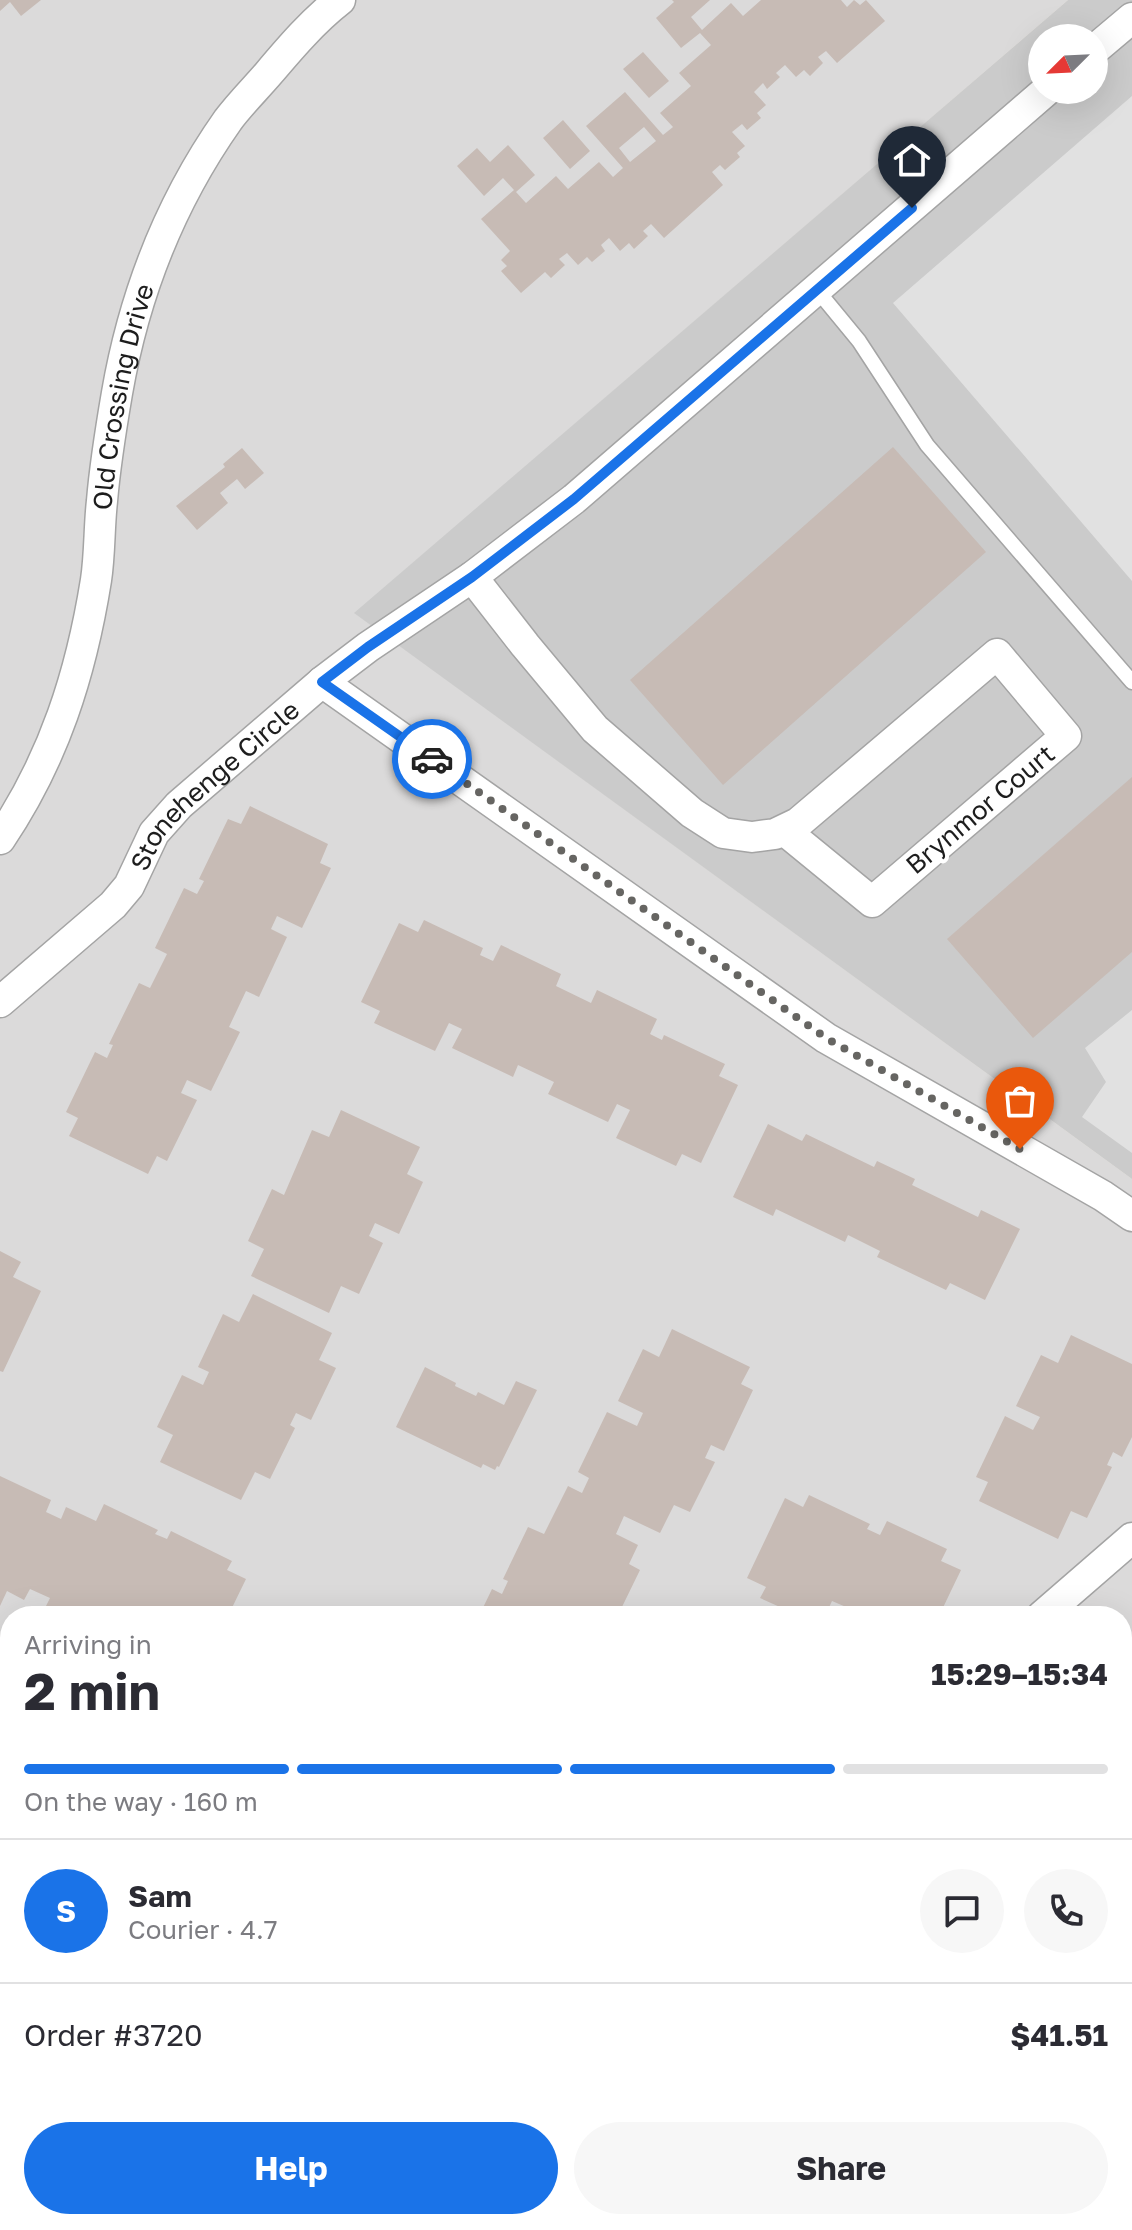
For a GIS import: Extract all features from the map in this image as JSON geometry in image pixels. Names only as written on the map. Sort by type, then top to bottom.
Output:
[{"type":"street","name":"Old Crossing Drive","points":[[0,839],[35,783],[61,724],[83,654],[97,576],[102,500],[117,390],[135,314],[156,249],[188,184],[229,118],[283,56],[340,0]]},
{"type":"street","points":[[1108,38],[1132,18]]},
{"type":"street","points":[[322,682],[472,577],[574,499],[1031,104]]},
{"type":"street","name":"Brynmor Court","points":[[472,577],[595,729],[692,813],[723,833],[752,837],[775,834],[798,823],[997,654],[1066,736],[872,902],[784,830]]},
{"type":"street","name":"Stonehenge Circle","points":[[0,1002],[113,905],[129,886],[154,833],[179,805],[322,682],[826,1038],[1103,1196],[1132,1216]]},
{"type":"street","points":[[1054,1606],[1132,1538]]},
{"type":"lane","points":[[817,290],[859,341],[927,445],[1132,682]]},
{"type":"shaded area","points":[[0,0],[1068,0],[1040,24],[1028,24],[1028,34],[355,613],[1132,1179],[1132,1606],[0,1606]]},
{"type":"shaded area","points":[[1068,0],[1132,0],[1132,1179],[354,613],[1028,34],[1028,104],[1108,104],[1108,24],[1040,24]]},
{"type":"shaded area","points":[[1132,96],[1132,581],[893,303]]},
{"type":"shaded area","points":[[1132,1010],[1132,1153],[1082,1117],[1106,1082],[1085,1048]]},
{"type":"building","points":[[0,0],[41,0],[21,16],[10,2],[0,11]]},
{"type":"building","points":[[672,0],[710,0],[691,17],[702,30],[731,3],[743,16],[761,0],[841,0],[847,7],[854,0],[860,5],[866,0],[885,21],[837,63],[826,51],[818,57],[823,63],[810,76],[804,70],[796,77],[785,65],[776,73],[780,77],[767,89],[763,83],[754,92],[766,105],[757,113],[761,118],[747,130],[742,124],[732,132],[745,146],[737,153],[740,157],[725,170],[720,165],[712,172],[723,185],[664,238],[651,224],[643,231],[648,236],[634,249],[629,243],[620,251],[609,238],[601,245],[605,251],[592,262],[587,257],[578,265],[567,253],[559,259],[565,265],[551,278],[545,272],[521,293],[501,271],[507,266],[501,260],[510,251],[481,219],[514,190],[503,178],[484,196],[457,166],[477,148],[490,162],[508,145],[535,175],[516,192],[526,203],[556,176],[568,189],[599,162],[613,177],[623,168],[586,126],[625,92],[663,135],[673,127],[660,113],[691,86],[679,73],[711,45],[700,33],[681,48],[656,18],[674,2]],"holes":[[[644,127],[656,141],[630,162],[619,148]]]},
{"type":"building","points":[[643,52],[669,81],[649,98],[623,69]]},
{"type":"building","points":[[563,120],[590,151],[570,169],[543,138]]},
{"type":"building","points":[[893,447],[986,552],[723,785],[630,680]]},
{"type":"building","points":[[242,448],[264,473],[245,489],[237,479],[220,493],[228,503],[197,530],[176,506],[225,467],[223,464]]},
{"type":"building","points":[[1132,777],[1132,952],[1033,1038],[947,939]]},
{"type":"building","points":[[250,806],[328,844],[320,863],[331,868],[302,928],[277,916],[271,929],[287,937],[259,997],[246,991],[229,1027],[240,1032],[211,1091],[187,1080],[181,1093],[197,1100],[167,1161],[157,1156],[148,1174],[69,1136],[78,1118],[66,1112],[95,1052],[107,1058],[113,1045],[109,1044],[139,983],[150,988],[167,954],[155,948],[184,888],[197,894],[204,881],[199,879],[228,819],[241,824]]},
{"type":"building","points":[[424,920],[483,948],[480,955],[493,961],[501,945],[561,974],[556,986],[591,1003],[597,990],[657,1019],[650,1034],[662,1040],[664,1035],[725,1064],[719,1076],[738,1085],[701,1163],[682,1154],[676,1166],[616,1138],[630,1110],[617,1104],[608,1122],[548,1094],[554,1082],[518,1065],[513,1077],[452,1048],[462,1029],[449,1023],[435,1051],[374,1023],[380,1011],[361,1002],[399,923],[418,932]]},
{"type":"building","points":[[341,1110],[420,1147],[407,1174],[423,1182],[399,1234],[375,1223],[369,1236],[383,1243],[359,1294],[341,1286],[329,1313],[251,1276],[264,1249],[248,1241],[272,1189],[284,1195],[312,1130],[329,1137]]},
{"type":"building","points":[[768,1124],[802,1141],[806,1134],[874,1167],[877,1161],[915,1179],[912,1185],[978,1217],[981,1210],[1020,1229],[985,1300],[950,1283],[946,1290],[877,1257],[880,1251],[848,1235],[845,1242],[776,1209],[773,1216],[733,1197]]},
{"type":"building","points":[[0,1251],[21,1262],[13,1277],[41,1291],[3,1372],[0,1371]]},
{"type":"building","points":[[253,1294],[332,1333],[319,1360],[336,1368],[311,1420],[296,1413],[290,1425],[295,1428],[270,1479],[255,1472],[241,1500],[160,1462],[173,1435],[157,1427],[182,1375],[203,1385],[209,1372],[198,1367],[223,1314],[239,1322]]},
{"type":"building","points":[[672,1329],[750,1367],[741,1384],[753,1390],[724,1451],[711,1445],[705,1458],[715,1462],[690,1512],[674,1505],[660,1533],[624,1516],[616,1534],[638,1545],[629,1564],[640,1570],[622,1606],[484,1606],[492,1589],[502,1594],[508,1581],[503,1579],[528,1527],[544,1534],[568,1486],[582,1493],[589,1478],[578,1472],[607,1412],[637,1426],[643,1413],[618,1401],[643,1349],[659,1357]]},
{"type":"building","points":[[1071,1335],[1132,1364],[1132,1437],[1122,1457],[1113,1452],[1107,1465],[1112,1467],[1087,1518],[1071,1511],[1058,1539],[979,1501],[988,1482],[976,1477],[1005,1416],[1033,1430],[1040,1417],[1016,1406],[1041,1355],[1058,1363]]},
{"type":"building","points":[[425,1367],[456,1383],[455,1386],[476,1396],[478,1392],[504,1405],[516,1381],[537,1390],[495,1470],[483,1464],[481,1468],[396,1427]]},
{"type":"building","points":[[0,1476],[51,1500],[46,1512],[61,1519],[66,1507],[96,1521],[104,1504],[158,1530],[155,1534],[167,1539],[171,1531],[232,1561],[227,1570],[246,1579],[233,1606],[46,1606],[50,1598],[30,1589],[24,1600],[7,1591],[0,1606]]},
{"type":"building","points":[[809,1495],[870,1524],[867,1529],[880,1535],[887,1521],[947,1549],[941,1561],[961,1570],[944,1606],[844,1606],[832,1601],[830,1606],[778,1606],[760,1598],[766,1587],[747,1578],[785,1498],[803,1507]]},
{"type":"way so far","points":[[432,759],[826,1038],[1020,1149]]},
{"type":"route","points":[[432,759],[322,682],[472,577],[574,499],[912,208]]}]
